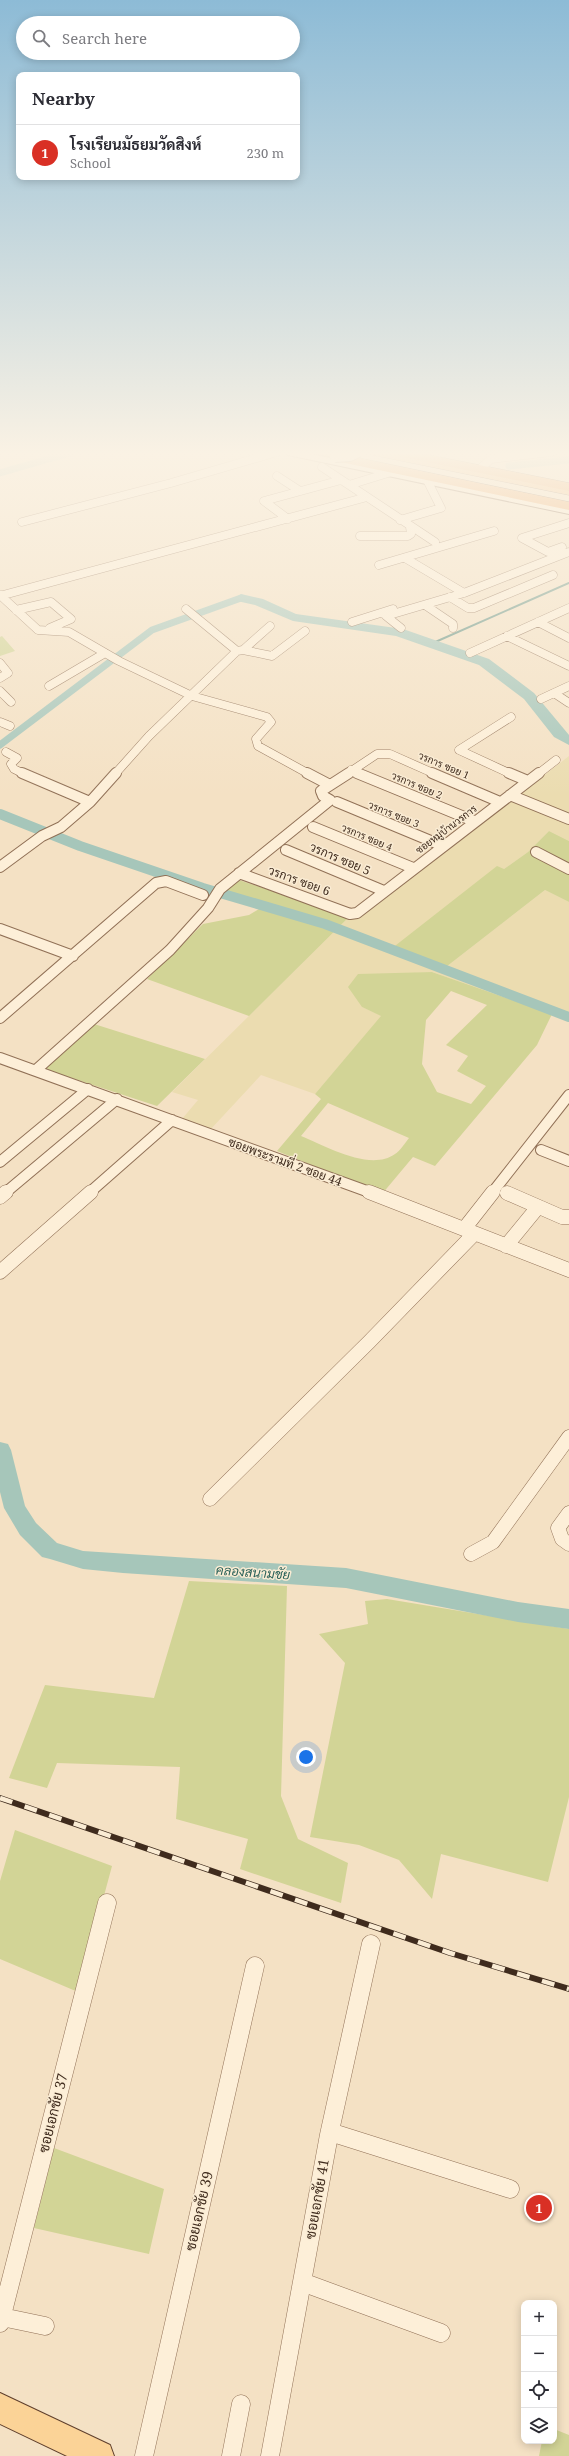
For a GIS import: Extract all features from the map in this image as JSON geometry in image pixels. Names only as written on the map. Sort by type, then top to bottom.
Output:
[{"type":"main road","points":[[0,2408],[99,2456]]},
{"type":"street","points":[[0,596],[110,567]]},
{"type":"street","points":[[420,567],[464,593]]},
{"type":"street","points":[[352,622],[464,593],[532,567]]},
{"type":"street","points":[[450,597],[468,608],[474,608],[553,575]]},
{"type":"street","points":[[0,596],[36,628],[43,630],[64,631],[112,657],[192,696],[267,717],[271,722],[256,739],[258,746],[328,784],[350,770]]},
{"type":"street","points":[[16,610],[49,602],[70,619],[43,630]]},
{"type":"street","points":[[422,603],[450,620],[453,624],[453,628]]},
{"type":"street","points":[[470,653],[569,608]]},
{"type":"street","points":[[392,612],[386,616],[401,628]]},
{"type":"street","points":[[191,615],[240,651],[272,656],[305,631]]},
{"type":"street","points":[[538,622],[569,638]]},
{"type":"street","points":[[0,867],[42,836],[61,827],[90,802],[139,747],[240,651],[270,626]]},
{"type":"street","points":[[507,636],[569,666]]},
{"type":"street","points":[[49,686],[112,657]]},
{"type":"street","points":[[0,663],[8,673],[0,678]]},
{"type":"street","points":[[541,699],[569,686]]},
{"type":"street","points":[[0,691],[11,702]]},
{"type":"street","points":[[554,693],[569,703]]},
{"type":"street","points":[[511,717],[458,750],[528,781]]},
{"type":"street","points":[[0,722],[10,726]]},
{"type":"street","points":[[6,752],[17,758],[11,764],[14,769],[90,802]]},
{"type":"street","name":"วรการ ซอย 1","points":[[350,770],[377,754],[390,754],[500,802]]},
{"type":"street","name":"ซอยหมู่บ้านวรการ","points":[[350,914],[363,910],[413,868],[556,760]]},
{"type":"street","name":"วรการ ซอย 2","points":[[350,770],[474,821]]},
{"type":"street","name":"วรการ ซอย 3","points":[[328,784],[321,791],[323,796],[443,846]]},
{"type":"street","points":[[510,795],[569,819]]},
{"type":"street","points":[[36,1070],[170,950],[208,908],[218,892],[239,873],[334,801]]},
{"type":"street","name":"วรการ ซอย 4","points":[[313,827],[413,868]]},
{"type":"street","name":"วรการ ซอย 5","points":[[286,850],[384,891]]},
{"type":"street","points":[[536,852],[569,870]]},
{"type":"street","name":"วรการ ซอย 6","points":[[239,873],[350,914]]},
{"type":"street","points":[[0,1018],[156,883],[166,881],[203,895]]},
{"type":"street","points":[[0,929],[72,956]]},
{"type":"street","name":"ซอยพระรามที่ 2 ซอย 44","points":[[0,1058],[117,1099],[569,1270]]},
{"type":"street","points":[[0,1162],[88,1089]]},
{"type":"street","points":[[210,1499],[369,1342],[469,1231],[569,1095]]},
{"type":"street","points":[[0,1197],[117,1099]]},
{"type":"street","points":[[0,1272],[172,1120]]},
{"type":"street","points":[[541,1150],[569,1162]]},
{"type":"street","points":[[507,1193],[562,1217],[569,1217]]},
{"type":"street","points":[[506,1246],[538,1207]]},
{"type":"street","points":[[471,1554],[493,1542],[569,1437]]},
{"type":"street","points":[[569,1513],[558,1528],[562,1539],[569,1544]]},
{"type":"street","name":"ซอยเอกชัย 37","points":[[1,2313],[107,1904]]},
{"type":"street","name":"ซอยเอกชัย 41","points":[[270,2456],[330,2132],[354,2014],[371,1944]]},
{"type":"street","name":"ซอยเอกชัย 39","points":[[144,2456],[254,1966]]},
{"type":"street","points":[[330,2132],[510,2189]]},
{"type":"street","points":[[302,2282],[441,2333]]},
{"type":"street","points":[[1,2313],[45,2326]]},
{"type":"street","points":[[231,2456],[241,2404]]},
{"type":"shaded area","points":[[569,756],[569,841],[549,831],[528,852],[391,949],[446,967],[545,890],[569,902],[569,1020],[432,972],[398,974],[362,1007],[382,1016],[315,1094],[261,1075],[210,1130],[182,1119],[198,1100],[172,1092],[349,917],[365,914]]},
{"type":"green space","points":[[2,636],[15,651],[0,656],[0,637]]},
{"type":"green space","points":[[549,831],[569,841],[569,902],[545,890],[446,967],[391,949],[497,866],[504,869],[528,852]]},
{"type":"green space","points":[[236,879],[349,917],[249,1016],[147,979],[203,924],[249,915],[259,909],[218,896]]},
{"type":"green space","points":[[432,972],[552,1014],[537,1045],[435,1166],[413,1157],[382,1194],[277,1151],[321,1099],[315,1094],[381,1016],[362,1007],[348,987],[358,974]],"holes":[[[451,991],[487,1005],[446,1045],[468,1056],[457,1071],[486,1086],[471,1104],[437,1092],[422,1064],[426,1020]],[[328,1103],[409,1138],[401,1149],[395,1154],[385,1159],[373,1160],[348,1156],[301,1136]]]},
{"type":"green space","points":[[94,1024],[205,1059],[157,1106],[44,1069]]},
{"type":"green space","points":[[189,1581],[287,1586],[281,1796],[298,1839],[348,1863],[341,1903],[240,1869],[248,1839],[176,1819],[180,1767],[57,1763],[47,1788],[9,1778],[45,1685],[154,1698]]},
{"type":"green space","points":[[387,1599],[569,1629],[569,1797],[548,1882],[441,1854],[432,1899],[399,1860],[359,1845],[310,1837],[345,1663],[319,1634],[368,1624],[365,1601]]},
{"type":"green space","points":[[15,1830],[112,1866],[78,1992],[0,1959],[0,1881]]},
{"type":"green space","points":[[54,2148],[164,2189],[149,2254],[34,2228]]},
{"type":"green space","points":[[557,2430],[569,2435],[569,2456],[539,2456],[541,2444],[557,2444]]},
{"type":"waterway","points":[[433,643],[569,583]]},
{"type":"waterway","points":[[0,745],[152,630],[241,598]]},
{"type":"waterway","points":[[241,598],[259,602],[293,617],[398,632],[484,662],[529,696],[559,734],[569,741]]},
{"type":"waterway","points":[[0,814],[80,846],[203,888],[325,924],[569,1017]]},
{"type":"waterway","name":"คลองสนามชัย","points":[[0,1450],[15,1508],[28,1529],[50,1550],[83,1560],[123,1564],[346,1578],[518,1612],[569,1619]]},
{"type":"railway","points":[[0,1798],[450,1953],[569,1989]]},
{"type":"place","name":"โรงเรียนมัธยมวัดสิงห์","points":[[539,2208]]}]
